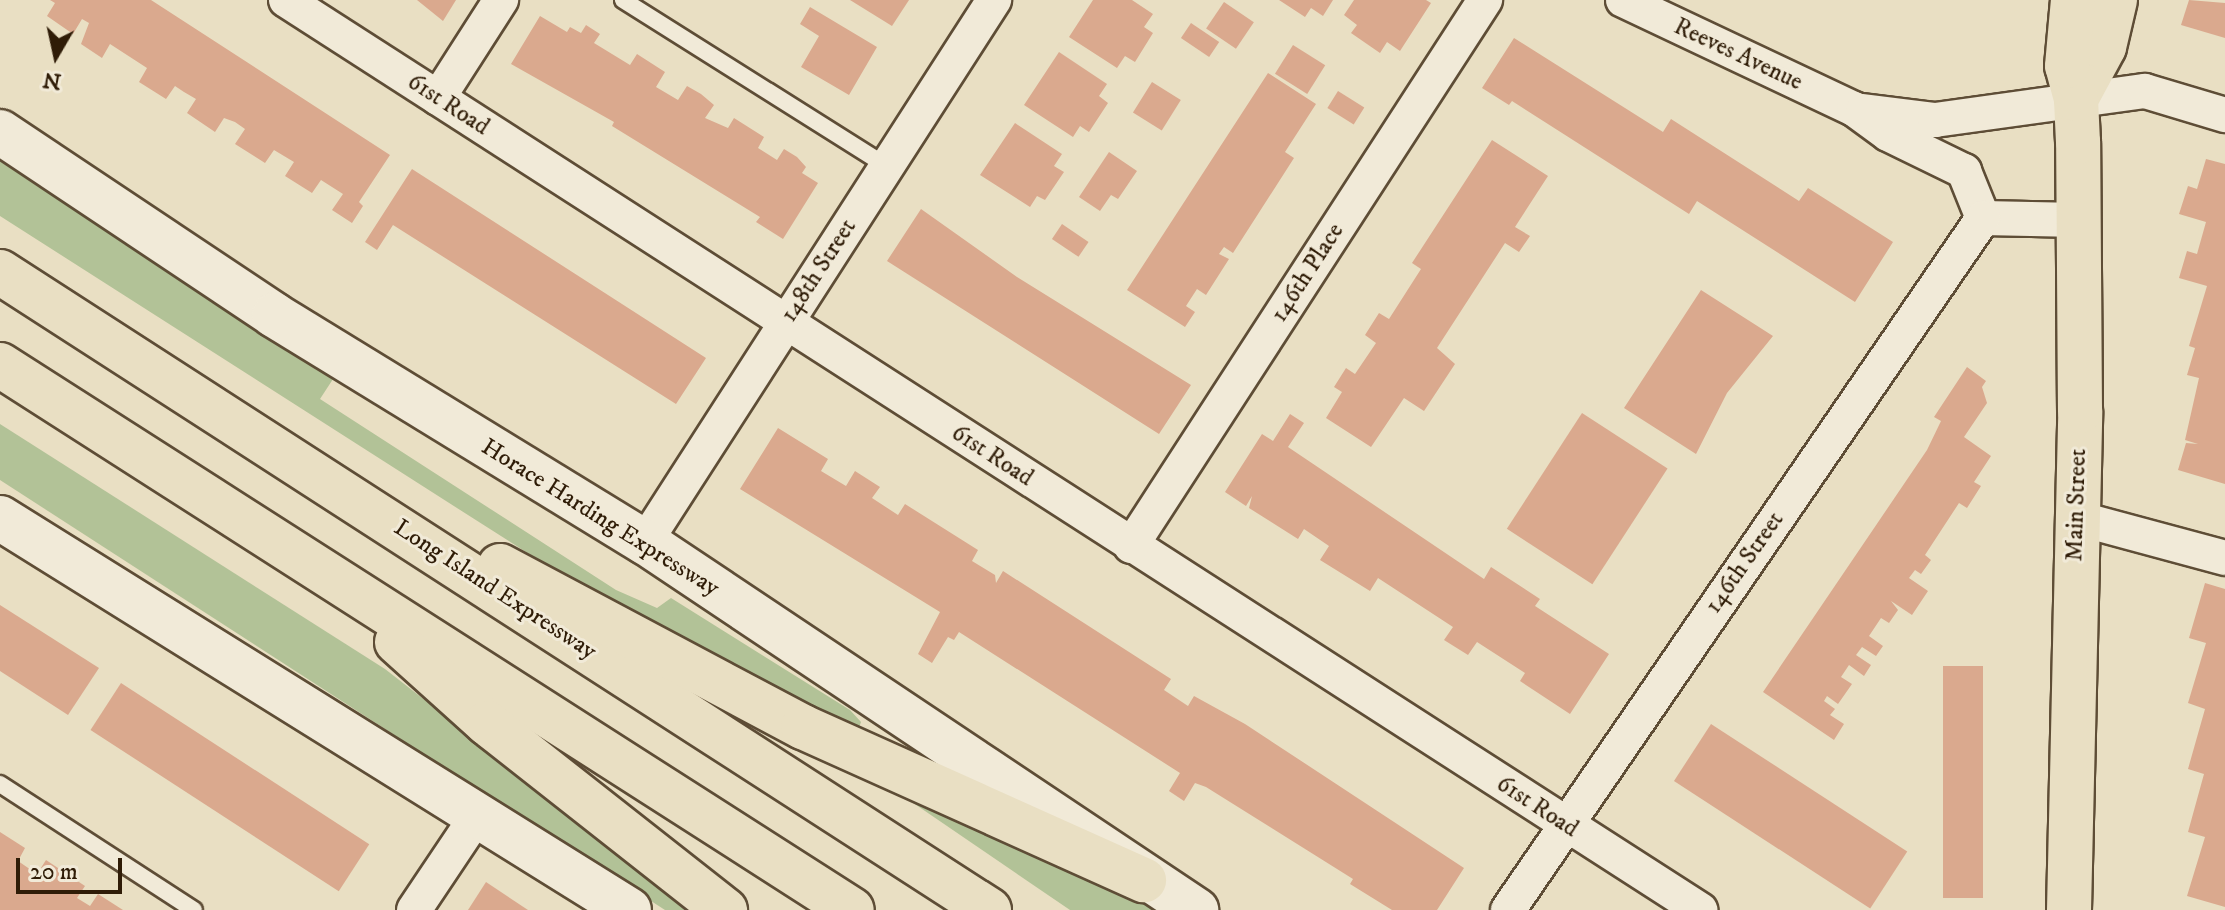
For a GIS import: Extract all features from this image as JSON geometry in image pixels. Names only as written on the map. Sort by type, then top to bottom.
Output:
[{"type":"main road","name":"Main Street","points":[[2069,910],[2079,220],[2076,99],[2067,66],[2073,0]]},
{"type":"main road","name":"Main Street","points":[[2076,99],[2104,47],[2115,0]]},
{"type":"main road","name":"Horace Harding Expressway","points":[[0,132],[274,315],[645,542],[1144,880],[1196,910]]},
{"type":"main road","name":"Long Island Expressway","points":[[0,272],[989,910]]},
{"type":"main road","points":[[0,365],[852,910]]},
{"type":"main road","points":[[321,478],[607,618],[803,727],[1144,880]]},
{"type":"main road","points":[[0,518],[629,910]]},
{"type":"main road","points":[[297,553],[487,723],[725,910]]},
{"type":"street","name":"61st Road","points":[[286,0],[1700,910]]},
{"type":"street","points":[[438,98],[501,0]]},
{"type":"street","name":"148th Street","points":[[645,542],[994,0]]},
{"type":"street","name":"146th Place","points":[[1131,546],[1485,0]]},
{"type":"street","name":"Reeves Avenue","points":[[1623,0],[1854,109],[1888,134],[1964,171],[1983,218]]},
{"type":"street","name":"Reeves Avenue","points":[[1854,109],[1935,120],[2145,91],[2225,115]]},
{"type":"street","points":[[1983,218],[2079,220]]},
{"type":"street","name":"146th Street","points":[[1508,910],[1983,218]]},
{"type":"street","points":[[2077,518],[2225,558]]},
{"type":"street","points":[[414,910],[477,816]]},
{"type":"lane","points":[[623,0],[887,166]]},
{"type":"lane","points":[[0,784],[194,910]]},
{"type":"green space","points":[[0,160],[335,376],[320,399],[616,590],[657,608],[671,598],[850,710],[861,722],[856,736],[698,662],[0,216]]},
{"type":"green space","points":[[0,424],[385,669],[694,910],[665,910],[0,480]]},
{"type":"green space","points":[[884,783],[1059,859],[1156,910],[1070,910]]},
{"type":"building","points":[[50,0],[151,0],[390,155],[359,202],[363,206],[352,223],[332,210],[343,194],[321,180],[312,193],[285,176],[294,162],[274,150],[265,163],[235,144],[245,129],[235,122],[224,118],[215,132],[187,113],[196,99],[175,86],[166,99],[139,82],[147,68],[110,44],[102,58],[81,44],[89,23],[82,19],[73,34],[47,16],[55,3]]},
{"type":"building","points":[[417,0],[456,0],[443,21]]},
{"type":"building","points":[[850,0],[909,0],[892,26]]},
{"type":"building","points":[[1093,0],[1132,0],[1153,14],[1144,27],[1153,33],[1135,62],[1125,56],[1117,68],[1069,37]]},
{"type":"building","points":[[1279,0],[1333,0],[1323,16],[1311,8],[1305,17]]},
{"type":"building","points":[[1354,0],[1426,0],[1431,3],[1400,51],[1387,42],[1380,53],[1351,33],[1357,25],[1344,15]]},
{"type":"building","points":[[2189,0],[2225,3],[2225,38],[2181,25]]},
{"type":"building","points":[[1224,2],[1254,22],[1236,49],[1206,29]]},
{"type":"building","points":[[810,7],[877,47],[849,95],[801,67],[819,36],[800,24]]},
{"type":"building","points":[[540,16],[567,32],[570,27],[581,33],[586,25],[600,34],[594,43],[630,65],[637,54],[665,72],[656,87],[678,100],[687,86],[701,94],[714,105],[705,118],[728,128],[734,118],[764,137],[758,148],[777,160],[784,149],[797,157],[806,167],[802,173],[818,183],[783,239],[756,222],[760,217],[612,126],[614,122],[511,64]]},
{"type":"building","points":[[1191,23],[1219,42],[1209,57],[1181,38]]},
{"type":"building","points":[[1514,38],[1663,132],[1671,119],[1799,201],[1808,188],[1893,242],[1855,302],[1697,201],[1689,214],[1512,101],[1509,105],[1482,88]]},
{"type":"building","points":[[1293,45],[1325,65],[1307,94],[1275,74]]},
{"type":"building","points":[[1059,52],[1107,84],[1099,96],[1108,103],[1089,132],[1080,126],[1073,137],[1024,105]]},
{"type":"building","points":[[1268,73],[1316,104],[1285,152],[1294,158],[1233,253],[1224,247],[1219,254],[1229,259],[1206,295],[1197,289],[1186,306],[1195,312],[1185,327],[1127,290]]},
{"type":"building","points":[[1152,82],[1181,100],[1162,131],[1133,113]]},
{"type":"building","points":[[1338,91],[1364,107],[1354,124],[1327,108]]},
{"type":"building","points":[[1015,123],[1062,154],[1054,166],[1064,172],[1045,200],[1037,196],[1030,207],[980,175]]},
{"type":"building","points":[[1492,140],[1548,176],[1515,227],[1530,236],[1519,252],[1505,243],[1437,348],[1455,364],[1424,411],[1404,398],[1371,447],[1326,418],[1342,392],[1334,387],[1346,368],[1355,374],[1376,343],[1365,335],[1379,313],[1389,319],[1421,269],[1412,263]]},
{"type":"building","points":[[1109,152],[1137,171],[1118,199],[1111,195],[1100,211],[1079,197]]},
{"type":"building","points":[[2206,159],[2225,164],[2225,484],[2178,470],[2186,443],[2198,444],[2185,440],[2199,378],[2187,375],[2195,348],[2189,346],[2207,286],[2179,278],[2187,251],[2197,254],[2206,222],[2179,214],[2188,186],[2197,189]]},
{"type":"building","points":[[412,169],[706,358],[676,404],[393,225],[377,250],[365,242]]},
{"type":"building","points":[[921,209],[1017,277],[1191,385],[1159,434],[887,261]]},
{"type":"building","points":[[1062,224],[1089,242],[1078,257],[1052,239]]},
{"type":"building","points":[[1701,290],[1773,336],[1727,393],[1696,454],[1624,408]]},
{"type":"building","points":[[1967,367],[1986,381],[1982,387],[1987,403],[1964,437],[1991,456],[1974,482],[1981,486],[1967,508],[1959,503],[1925,555],[1931,560],[1921,574],[1915,570],[1909,578],[1928,591],[1912,615],[1891,601],[1898,610],[1889,623],[1881,618],[1869,636],[1883,646],[1876,656],[1862,647],[1856,655],[1871,665],[1864,676],[1849,665],[1841,677],[1852,684],[1838,704],[1827,696],[1824,701],[1835,709],[1830,715],[1844,724],[1834,740],[1763,692],[1927,450],[1941,421],[1934,417]]},
{"type":"building","points":[[1582,413],[1668,469],[1592,584],[1507,529]]},
{"type":"building","points":[[1290,414],[1304,423],[1288,447],[1484,579],[1491,567],[1540,599],[1535,606],[1609,654],[1570,714],[1520,681],[1525,673],[1477,642],[1468,655],[1444,640],[1453,627],[1378,578],[1370,591],[1320,560],[1329,546],[1304,529],[1298,539],[1249,508],[1252,496],[1246,506],[1225,492],[1262,434],[1273,441]]},
{"type":"building","points":[[778,428],[828,459],[821,471],[846,486],[855,471],[880,487],[872,498],[898,515],[905,504],[978,550],[972,561],[995,575],[996,583],[1003,571],[1171,679],[1164,690],[1188,706],[1194,696],[1245,724],[1464,868],[1437,910],[1392,910],[1350,884],[1353,879],[1206,787],[1195,783],[1184,801],[1169,791],[1180,773],[959,632],[954,640],[948,637],[932,663],[918,654],[940,612],[740,489]]},
{"type":"building","points":[[2205,583],[2225,589],[2225,907],[2187,896],[2205,837],[2188,832],[2204,774],[2188,769],[2205,709],[2188,703],[2206,643],[2189,638]]},
{"type":"building","points":[[0,605],[99,668],[68,715],[0,671]]},
{"type":"building","points":[[1943,666],[1983,666],[1983,898],[1943,898]]},
{"type":"building","points":[[121,683],[369,844],[339,891],[91,730]]},
{"type":"building","points":[[1711,724],[1907,851],[1870,908],[1674,781]]},
{"type":"building","points":[[0,832],[25,848],[18,861],[37,874],[46,860],[85,886],[77,898],[90,906],[98,894],[123,910],[0,910]]},
{"type":"building","points":[[486,882],[528,910],[468,910]]}]
